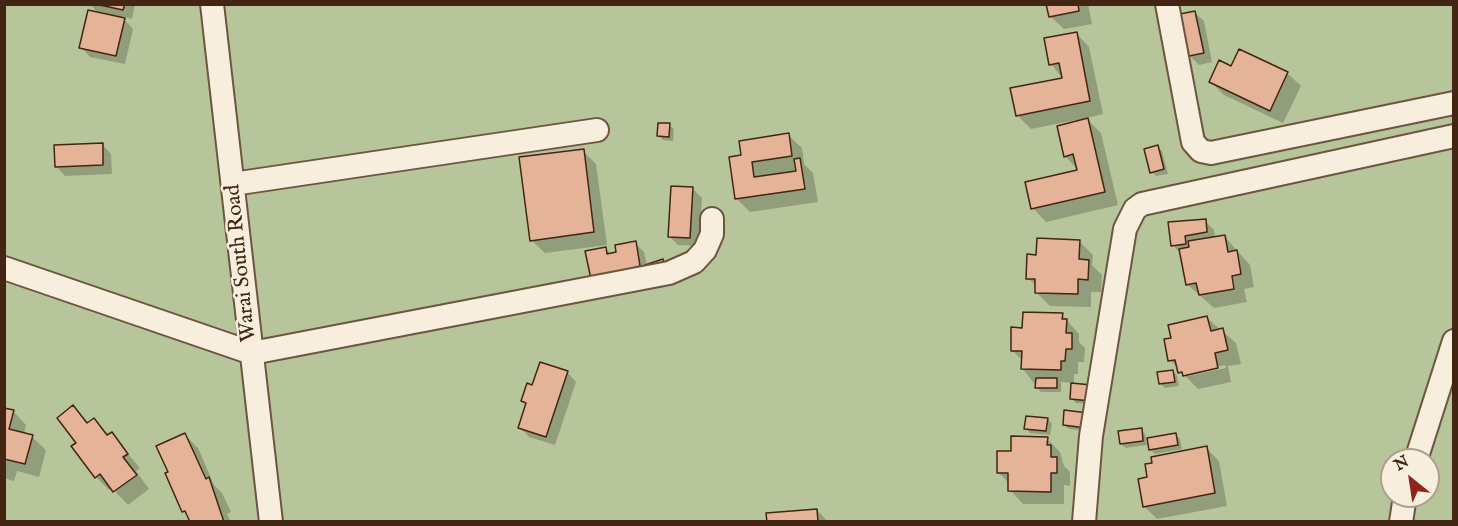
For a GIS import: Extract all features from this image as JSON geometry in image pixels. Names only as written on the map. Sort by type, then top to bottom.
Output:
[{"type":"street","name":"Warai South Road","points":[[212,4],[271,522]]},
{"type":"street","points":[[1167,4],[1193,142],[1202,151],[1211,153],[1454,103]]},
{"type":"street","points":[[233,184],[597,130]]},
{"type":"street","points":[[1084,522],[1091,436],[1125,229],[1135,209],[1142,204],[1454,136]]},
{"type":"street","points":[[4,268],[252,353],[669,273],[694,262],[705,250],[712,234],[712,219]]},
{"type":"street","points":[[1420,448],[1454,341]]},
{"type":"green space","points":[[4,5],[1453,5],[1453,521],[5,521]]},
{"type":"building","points":[[95,4],[125,4],[123,10]]},
{"type":"building","points":[[1046,4],[1078,4],[1079,11],[1049,17]]},
{"type":"building","points":[[88,10],[125,18],[116,56],[79,48]]},
{"type":"building","points":[[1195,11],[1204,53],[1189,56],[1180,14]]},
{"type":"building","points":[[1077,32],[1090,101],[1016,116],[1010,88],[1062,78],[1059,63],[1049,65],[1044,38]]},
{"type":"building","points":[[1239,49],[1288,72],[1270,111],[1209,82],[1219,60],[1231,66]]},
{"type":"building","points":[[1088,118],[1105,192],[1031,209],[1025,182],[1077,170],[1073,154],[1064,157],[1057,126]]},
{"type":"building","points":[[658,123],[670,123],[669,137],[657,136]]},
{"type":"building","points":[[789,133],[792,156],[752,162],[754,177],[796,171],[794,159],[800,158],[805,189],[735,199],[729,157],[741,155],[739,141]]},
{"type":"building","points":[[103,143],[103,165],[55,167],[54,145]]},
{"type":"building","points":[[1158,145],[1164,169],[1150,173],[1144,149]]},
{"type":"building","points":[[584,149],[594,232],[530,241],[519,157]]},
{"type":"building","points":[[671,186],[693,187],[690,238],[668,237]]},
{"type":"building","points":[[1206,219],[1207,232],[1185,236],[1186,244],[1171,246],[1168,222]]},
{"type":"building","points":[[1225,235],[1228,252],[1237,250],[1241,274],[1232,276],[1234,289],[1199,295],[1196,283],[1186,285],[1179,249],[1189,247],[1188,241]]},
{"type":"building","points":[[1037,238],[1080,240],[1079,259],[1089,260],[1088,280],[1078,279],[1078,294],[1035,293],[1035,279],[1026,279],[1027,254],[1036,255]]},
{"type":"building","points":[[636,241],[640,266],[591,279],[585,251],[606,247],[607,254],[616,252],[615,245]]},
{"type":"building","points":[[663,259],[666,268],[648,274],[645,265]]},
{"type":"building","points":[[1023,312],[1063,313],[1062,319],[1067,319],[1066,333],[1072,333],[1072,349],[1066,349],[1065,361],[1061,361],[1061,370],[1021,369],[1022,351],[1011,351],[1011,327],[1022,328]]},
{"type":"building","points":[[1207,316],[1211,331],[1223,328],[1228,350],[1215,353],[1218,368],[1183,376],[1182,372],[1178,373],[1175,360],[1168,361],[1164,339],[1171,338],[1168,325]]},
{"type":"building","points":[[540,362],[568,371],[546,437],[518,428],[526,403],[521,401],[527,383],[532,385]]},
{"type":"building","points":[[1173,370],[1175,382],[1159,384],[1157,372]]},
{"type":"building","points":[[1036,378],[1057,378],[1057,388],[1035,388]]},
{"type":"building","points":[[1071,383],[1092,385],[1091,401],[1070,399]]},
{"type":"building","points":[[73,405],[87,423],[94,418],[107,435],[112,432],[128,454],[123,457],[137,475],[113,492],[100,474],[95,478],[71,446],[76,443],[57,418]]},
{"type":"building","points":[[4,408],[14,410],[9,429],[33,435],[25,464],[4,459]]},
{"type":"building","points":[[1064,410],[1088,413],[1086,428],[1063,425]]},
{"type":"building","points":[[1026,416],[1048,418],[1046,431],[1024,429]]},
{"type":"building","points":[[1142,428],[1143,441],[1120,444],[1118,431]]},
{"type":"building","points":[[185,433],[206,479],[209,477],[224,522],[190,522],[185,511],[182,512],[156,446]]},
{"type":"building","points":[[1176,433],[1178,445],[1149,450],[1147,438]]},
{"type":"building","points":[[1011,436],[1048,437],[1047,445],[1051,445],[1051,457],[1057,457],[1057,473],[1051,473],[1051,492],[1008,491],[1008,473],[997,473],[997,451],[1011,451]]},
{"type":"building","points":[[1207,446],[1215,493],[1143,507],[1138,479],[1147,477],[1145,464],[1152,463],[1151,457]]},
{"type":"building","points":[[817,509],[818,522],[767,522],[766,513]]}]
